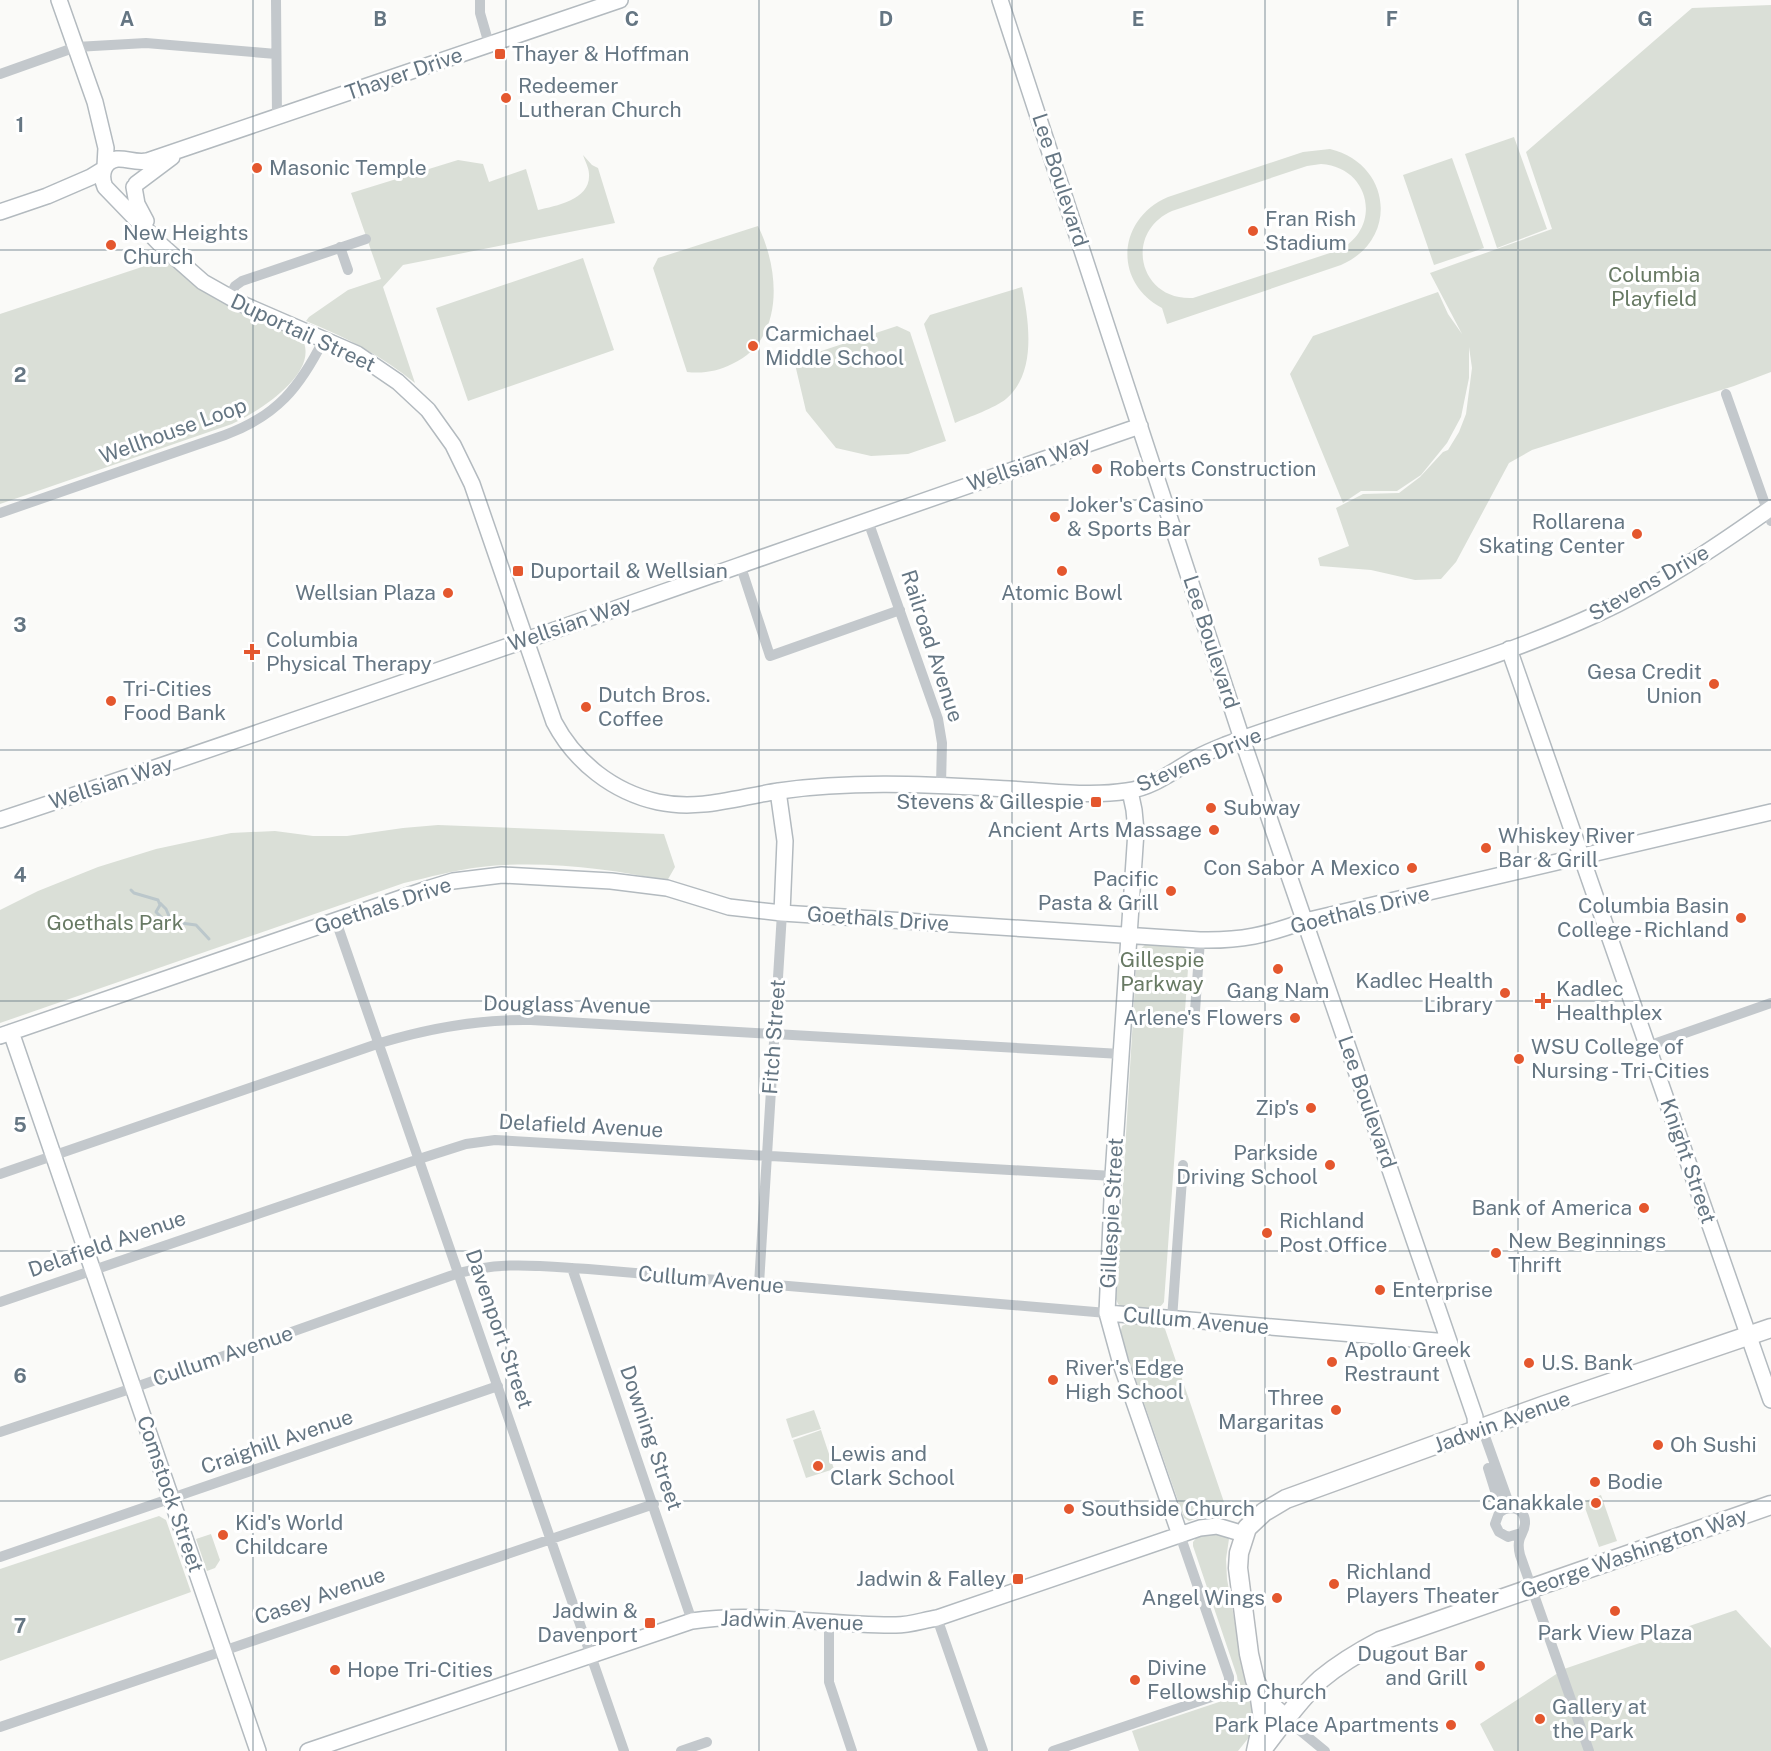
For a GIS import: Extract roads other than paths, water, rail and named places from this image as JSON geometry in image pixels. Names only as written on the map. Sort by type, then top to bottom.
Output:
[{"type":"main road","name":"Jadwin Avenue","points":[[1244,1534],[1254,1520],[1281,1501],[1478,1425],[1771,1328]]},
{"type":"main road","name":"George Washington Way","points":[[1261,1751],[1309,1691],[1326,1675],[1380,1641],[1771,1505]]},
{"type":"main road","points":[[1244,1534],[1239,1553],[1238,1579],[1250,1661],[1262,1703],[1263,1719],[1256,1751]]},
{"type":"main road","points":[[1258,1687],[1265,1700],[1286,1719]]},
{"type":"street","points":[[59,0],[95,102],[106,148],[102,181],[110,192]]},
{"type":"street","points":[[276,0],[277,117]]},
{"type":"street","points":[[480,0],[480,13],[489,44]]},
{"type":"street","name":"Thayer Drive","points":[[127,160],[142,162],[189,147],[489,44],[595,4],[620,0]]},
{"type":"street","name":"Lee Boulevard","points":[[1000,0],[1242,739],[1448,1342],[1504,1491],[1514,1508],[1519,1510],[1524,1518],[1525,1526],[1518,1540],[1519,1550],[1589,1751]]},
{"type":"street","points":[[0,74],[76,47],[146,43],[276,54]]},
{"type":"street","points":[[47,196],[92,188],[126,194],[135,186],[136,170],[113,141],[95,102]]},
{"type":"street","name":"Thayer Drive","points":[[135,186],[162,164],[189,147]]},
{"type":"street","points":[[0,212],[47,196],[104,168],[117,159],[127,160]]},
{"type":"street","name":"Duportail Street","points":[[135,186],[137,204],[148,224],[176,259]]},
{"type":"street","name":"Duportail Street","points":[[110,192],[200,280],[229,298],[357,354],[388,374],[420,402],[445,432],[472,484],[524,640]]},
{"type":"street","points":[[229,298],[242,280],[366,239]]},
{"type":"street","points":[[340,247],[348,270]]},
{"type":"street","name":"Wellhouse Loop","points":[[0,513],[254,423],[294,390],[324,339]]},
{"type":"street","points":[[1726,394],[1770,513]]},
{"type":"street","name":"Wellsian Way","points":[[0,820],[256,735],[1140,426]]},
{"type":"street","name":"Stevens Drive","points":[[524,640],[559,732],[585,763],[610,783],[646,799],[691,806],[716,804],[778,791],[862,783],[1095,793],[1130,791],[1158,781],[1196,758],[1242,739],[1509,649],[1597,614],[1631,597],[1770,513]]},
{"type":"street","name":"Railroad Avenue","points":[[868,521],[938,719],[942,743],[941,785]]},
{"type":"street","points":[[740,564],[770,656],[900,610]]},
{"type":"street","name":"Knight Street","points":[[1509,649],[1771,1400]]},
{"type":"street","name":"Fitch Street","points":[[759,1284],[785,841],[778,791]]},
{"type":"street","name":"Gillespie Street","points":[[1053,1751],[1223,1693],[1229,1687],[1229,1677],[1121,1365],[1107,1313],[1113,1176],[1136,831],[1130,791]]},
{"type":"street","name":"Goethals Drive","points":[[6,1034],[453,882],[502,875],[611,880],[653,885],[729,907],[782,913],[1200,940],[1249,939],[1305,921],[1771,812]]},
{"type":"street","name":"Davenport Street","points":[[336,921],[624,1751]]},
{"type":"street","points":[[1195,1011],[1200,940]]},
{"type":"street","points":[[1648,1046],[1771,1003]]},
{"type":"street","name":"Douglass Avenue","points":[[0,1174],[380,1043],[434,1029],[481,1021],[508,1020],[1121,1054]]},
{"type":"street","name":"Comstock Street","points":[[6,1034],[54,1156],[258,1751]]},
{"type":"street","name":"Delafield Avenue","points":[[0,1302],[419,1159],[466,1144],[495,1140],[1113,1176]]},
{"type":"street","points":[[1172,1319],[1183,1165]]},
{"type":"street","name":"Cullum Avenue","points":[[0,1432],[133,1388],[459,1273],[498,1265],[572,1268],[1448,1342]]},
{"type":"street","name":"Downing Street","points":[[572,1268],[692,1620]]},
{"type":"street","name":"Craighill Avenue","points":[[0,1557],[498,1386]]},
{"type":"street","name":"Lee Boulevard","points":[[1478,1425],[1495,1489],[1499,1513],[1495,1524],[1499,1532],[1508,1537],[1521,1533]]},
{"type":"street","name":"Casey Avenue","points":[[0,1727],[654,1504]]},
{"type":"street","points":[[1499,1513],[1506,1508],[1514,1508]]},
{"type":"street","name":"Jadwin Avenue","points":[[308,1751],[692,1620],[714,1617],[753,1617],[898,1625],[937,1618],[1180,1535],[1213,1526],[1244,1534]]},
{"type":"street","points":[[937,1618],[983,1751]]},
{"type":"street","points":[[829,1621],[829,1682],[852,1751]]},
{"type":"street","points":[[1286,1719],[1325,1751]]},
{"type":"street","points":[[681,1751],[706,1742]]},
{"type":"waterway","points":[[131,890],[158,900],[160,905],[156,912],[165,921],[196,925],[209,939]]},
{"type":"waterway","points":[[160,903],[166,909],[172,923]]},
{"type":"place","name":"Thayer & Hoffman","points":[[500,54]]},
{"type":"place","name":"Redeemer Lutheran Church","points":[[506,98]]},
{"type":"place","name":"Masonic Temple","points":[[257,168]]},
{"type":"place","name":"Fran Rish Stadium","points":[[1253,231]]},
{"type":"place","name":"New Heights Church","points":[[111,245]]},
{"type":"place","name":"Carmichael Middle School","points":[[753,346]]},
{"type":"place","name":"Roberts Construction","points":[[1097,469]]},
{"type":"place","name":"Joker's Casino & Sports Bar","points":[[1055,517]]},
{"type":"place","name":"Rollarena Skating Center","points":[[1637,534]]},
{"type":"place","name":"Duportail & Wellsian","points":[[518,571]]},
{"type":"place","name":"Atomic Bowl","points":[[1062,571]]},
{"type":"place","name":"Wellsian Plaza","points":[[448,593]]},
{"type":"place","name":"Columbia Physical Therapy","points":[[252,652]]},
{"type":"place","name":"Gesa Credit Union","points":[[1714,684]]},
{"type":"place","name":"Tri-Cities Food Bank","points":[[111,701]]},
{"type":"place","name":"Dutch Bros. Coffee","points":[[586,707]]},
{"type":"place","name":"Stevens & Gillespie","points":[[1096,802]]},
{"type":"place","name":"Subway","points":[[1211,808]]},
{"type":"place","name":"Ancient Arts Massage","points":[[1214,830]]},
{"type":"place","name":"Whiskey River Bar & Grill","points":[[1486,848]]},
{"type":"place","name":"Con Sabor A Mexico","points":[[1412,868]]},
{"type":"place","name":"Pacific Pasta & Grill","points":[[1171,891]]},
{"type":"place","name":"Columbia Basin College - Richland","points":[[1741,918]]},
{"type":"place","name":"Gang Nam","points":[[1278,969]]},
{"type":"place","name":"Kadlec Health Library","points":[[1505,993]]},
{"type":"place","name":"Kadlec Healthplex","points":[[1543,1001]]},
{"type":"place","name":"Arlene's Flowers","points":[[1295,1018]]},
{"type":"place","name":"WSU College of Nursing - Tri-Cities","points":[[1519,1059]]},
{"type":"place","name":"Zip's","points":[[1311,1108]]},
{"type":"place","name":"Parkside Driving School","points":[[1330,1165]]},
{"type":"place","name":"Bank of America","points":[[1644,1208]]},
{"type":"place","name":"Richland Post Office","points":[[1267,1233]]},
{"type":"place","name":"New Beginnings Thrift","points":[[1496,1253]]},
{"type":"place","name":"Enterprise","points":[[1380,1290]]},
{"type":"place","name":"Apollo Greek Restraunt","points":[[1332,1362]]},
{"type":"place","name":"U.S. Bank","points":[[1529,1363]]},
{"type":"place","name":"River's Edge High School","points":[[1053,1380]]},
{"type":"place","name":"Three Margaritas","points":[[1336,1410]]},
{"type":"place","name":"Oh Sushi","points":[[1658,1445]]},
{"type":"place","name":"Lewis and Clark School","points":[[818,1466]]},
{"type":"place","name":"Bodie","points":[[1595,1482]]},
{"type":"place","name":"Canakkale","points":[[1596,1503]]},
{"type":"place","name":"Southside Church","points":[[1069,1509]]},
{"type":"place","name":"Kid's World Childcare","points":[[223,1535]]},
{"type":"place","name":"Jadwin & Falley","points":[[1018,1579]]},
{"type":"place","name":"Richland Players Theater","points":[[1334,1584]]},
{"type":"place","name":"Angel Wings","points":[[1277,1598]]},
{"type":"place","name":"Park View Plaza","points":[[1615,1611]]},
{"type":"place","name":"Jadwin & Davenport","points":[[650,1623]]},
{"type":"place","name":"Dugout Bar and Grill","points":[[1480,1666]]},
{"type":"place","name":"Hope Tri-Cities","points":[[335,1670]]},
{"type":"place","name":"Divine Fellowship Church","points":[[1135,1680]]},
{"type":"place","name":"Gallery at the Park","points":[[1540,1719]]},
{"type":"place","name":"Park Place Apartments","points":[[1451,1725]]},
{"type":"park label","name":"Columbia Playfield","points":[[1654,287]]},
{"type":"park label","name":"Goethals Park","points":[[115,923]]},
{"type":"park label","name":"Gillespie Parkway","points":[[1162,972]]}]
